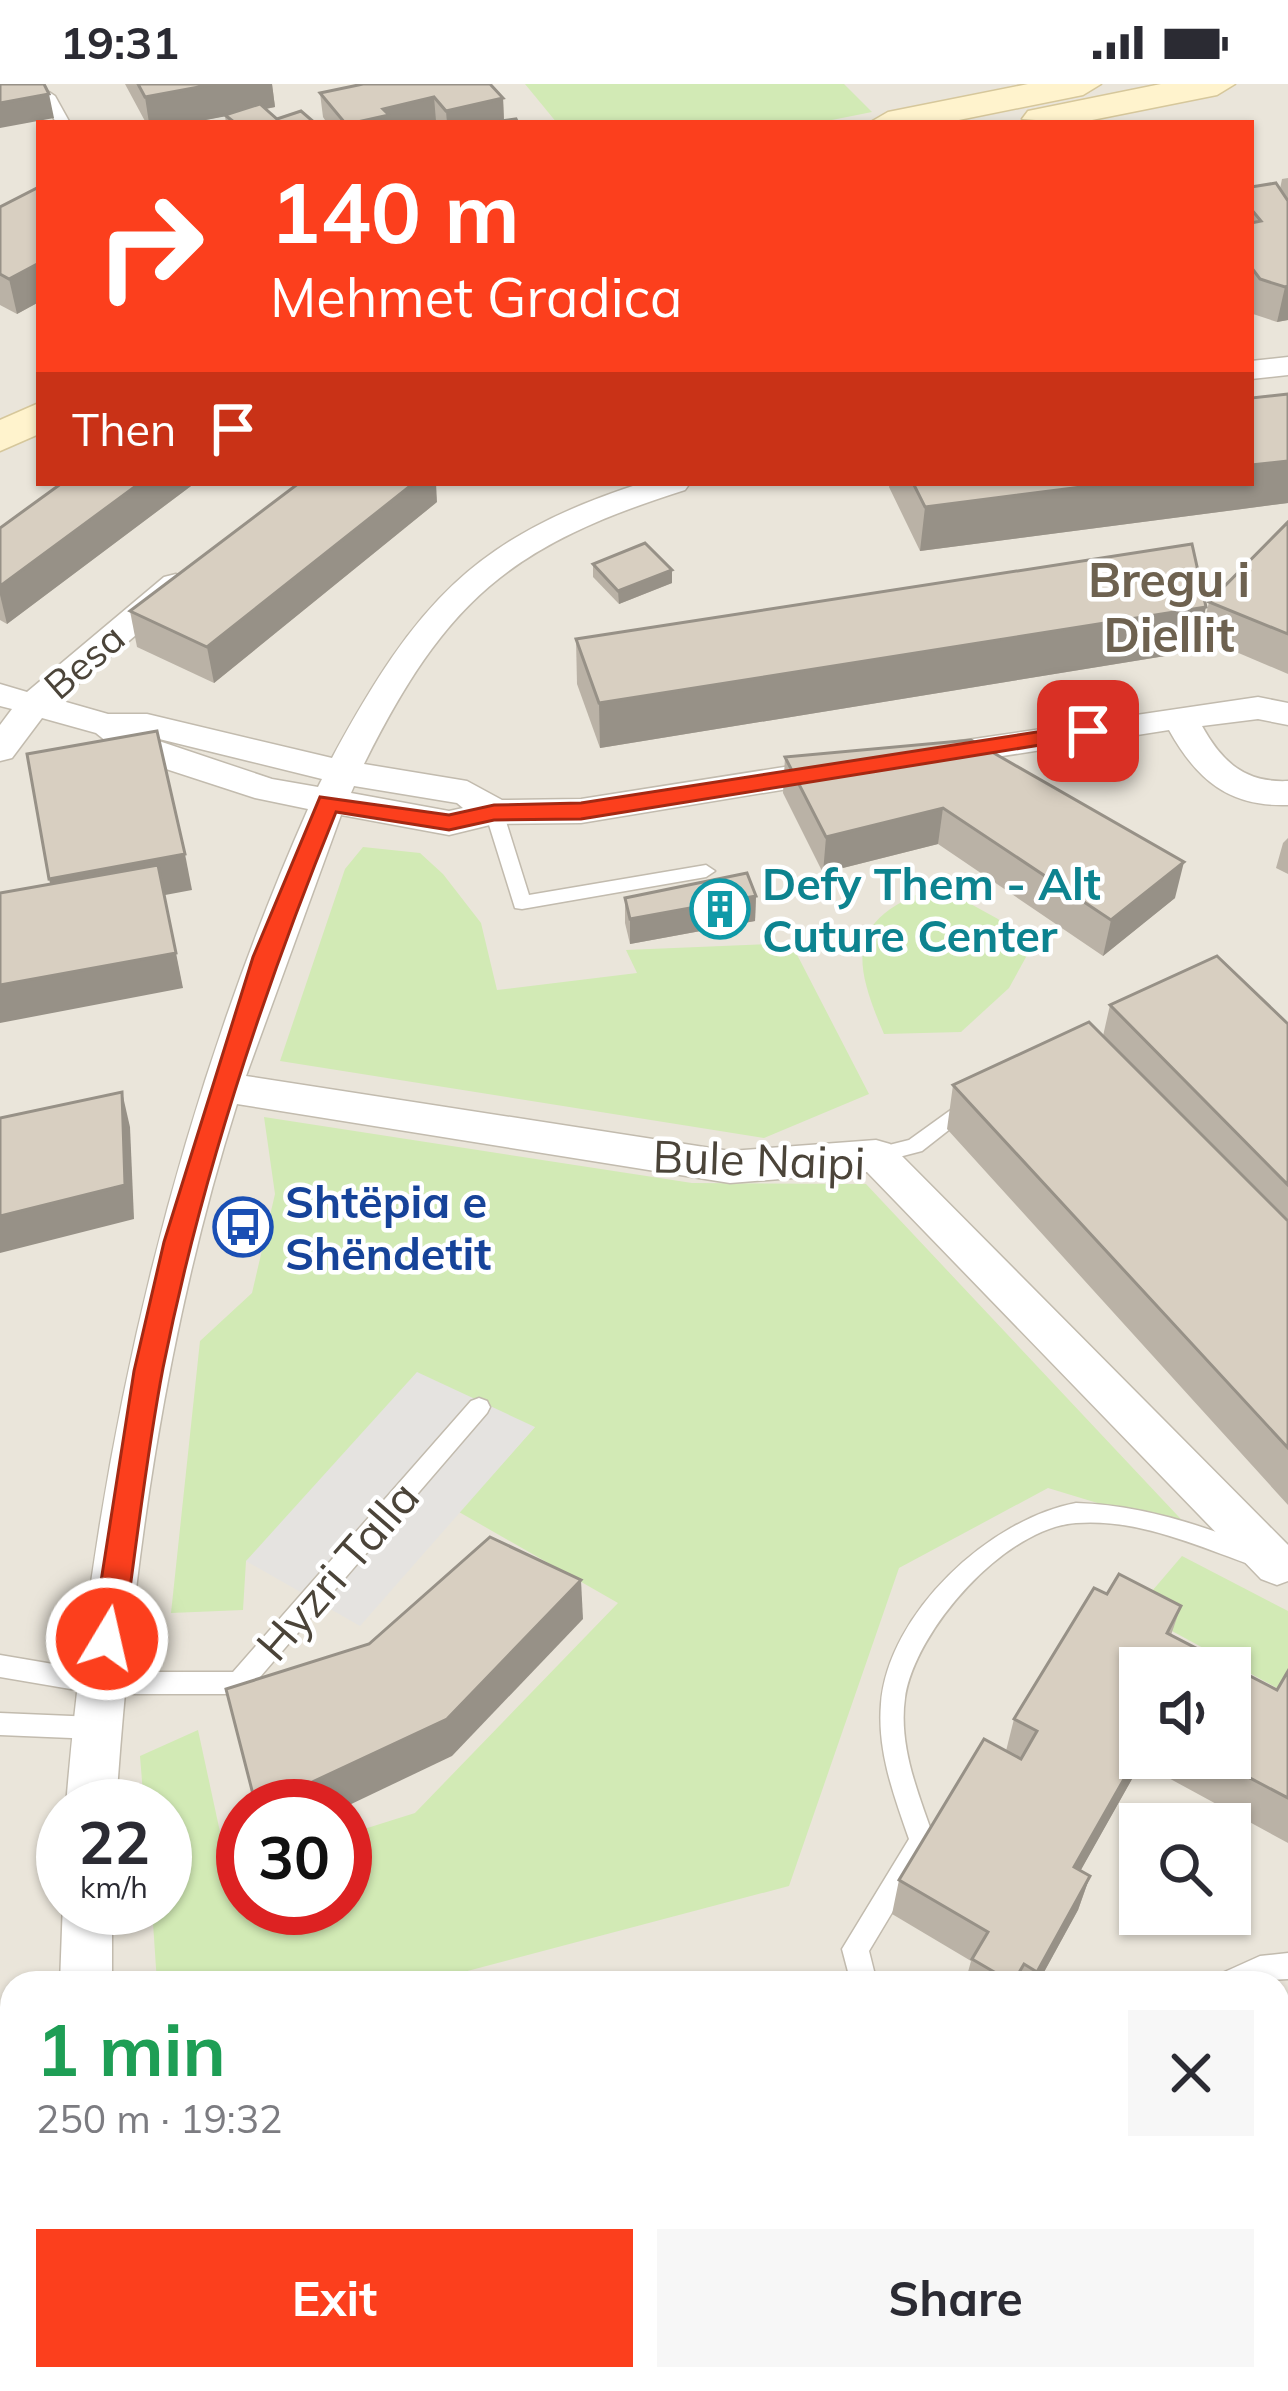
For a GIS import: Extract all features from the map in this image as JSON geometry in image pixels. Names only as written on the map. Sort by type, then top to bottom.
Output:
[{"type":"main road","points":[[903,120],[1083,84]]},
{"type":"main road","points":[[1039,120],[1217,84]]},
{"type":"main road","points":[[0,398],[36,380]]},
{"type":"main road","points":[[0,438],[36,418]]},
{"type":"street","points":[[92,1779],[100,1683],[148,1371],[221,1087],[265,957],[335,787],[402,669],[493,564],[567,520],[665,486]]},
{"type":"street","name":"Besa","points":[[0,750],[17,699],[205,561]]},
{"type":"street","name":"Besa","points":[[17,699],[108,725],[135,747],[268,790],[335,787],[449,823],[494,812],[581,811],[1180,717],[1243,709],[1288,714]]},
{"type":"street","points":[[1180,717],[1202,760],[1219,778],[1246,790],[1288,793]]},
{"type":"street","name":"Bule Naipi","points":[[221,1087],[730,1167],[876,1155],[1277,1565]]},
{"type":"street","points":[[86,1935],[86,1971]]},
{"type":"lane","points":[[49,96],[61,120]]},
{"type":"lane","points":[[494,812],[521,903],[706,872]]},
{"type":"lane","points":[[876,1155],[915,1146],[966,1106]]},
{"type":"lane","name":"Hyzri Talla","points":[[0,1666],[100,1683],[238,1682],[478,1407]]},
{"type":"lane","points":[[861,1971],[855,1949],[922,1841],[892,1756],[893,1693],[926,1625],[976,1564],[1032,1522],[1074,1513],[1193,1532],[1277,1565]]},
{"type":"lane","points":[[0,1724],[95,1728]]},
{"type":"lane","points":[[1256,1971],[1288,1966]]},
{"type":"shaded area","points":[[0,84],[1288,84],[1288,1971],[0,1971]]},
{"type":"shaded area","points":[[417,1372],[535,1427],[360,1626],[246,1561]]},
{"type":"green space","points":[[525,84],[844,84],[872,112],[832,120],[555,120]]},
{"type":"green space","points":[[363,847],[420,853],[443,874],[481,923],[497,990],[637,973],[626,950],[791,943],[869,1094],[764,1138],[280,1061],[345,869]]},
{"type":"green space","points":[[938,886],[998,919],[1031,948],[1009,988],[961,1032],[884,1034],[865,982],[864,942],[887,912]]},
{"type":"green space","points":[[264,1117],[692,1183],[866,1184],[1193,1532],[1048,1488],[899,1568],[789,1886],[467,1971],[156,1971],[154,1935],[192,1935],[192,1779],[142,1779],[140,1756],[198,1730],[216,1813],[216,1935],[372,1935],[372,1827],[415,1813],[618,1603],[459,1512],[535,1427],[246,1561],[243,1610],[171,1613],[200,1341],[252,1293],[275,1194]]},
{"type":"green space","points":[[1182,1556],[1288,1611],[1288,1694],[1251,1674],[1251,1647],[1201,1647],[1135,1611]]},
{"type":"building","points":[[0,84],[44,84],[49,94],[0,103]]},
{"type":"building","points":[[138,84],[215,84],[145,97]]},
{"type":"building","points":[[363,84],[490,84],[503,98],[446,111],[434,97],[383,109],[389,115],[342,120],[320,93]]},
{"type":"building","points":[[260,104],[277,119],[301,111],[312,120],[231,120],[225,115]]},
{"type":"building","points":[[1276,183],[1288,201],[1285,287],[1260,279],[1254,271],[1254,222],[1261,221],[1254,213],[1254,187]]},
{"type":"building","points":[[36,189],[36,265],[9,279],[0,274],[0,207]]},
{"type":"building","points":[[1288,394],[1288,461],[1254,465],[1254,398]]},
{"type":"building","points":[[58,486],[136,486],[0,586],[0,528]]},
{"type":"building","points":[[295,486],[410,486],[207,647],[130,611]]},
{"type":"building","points":[[914,486],[1090,486],[925,507]]},
{"type":"building","points":[[1288,522],[1288,634],[1209,602]]},
{"type":"building","points":[[645,543],[672,570],[618,591],[593,564]]},
{"type":"building","points":[[1192,544],[1206,607],[599,703],[576,639]]},
{"type":"building","points":[[157,731],[185,854],[49,879],[27,754]]},
{"type":"building","points":[[971,740],[1184,862],[1111,920],[943,808],[826,837],[785,757]]},
{"type":"building","points":[[158,865],[176,953],[0,985],[0,893]]},
{"type":"building","points":[[747,873],[756,896],[630,919],[625,898]]},
{"type":"building","points":[[1217,956],[1288,1024],[1288,1185],[1110,1005]]},
{"type":"building","points":[[1089,1022],[1288,1221],[1288,1448],[953,1085]]},
{"type":"building","points":[[122,1092],[125,1185],[0,1216],[0,1118]]},
{"type":"building","points":[[490,1537],[581,1580],[447,1719],[319,1779],[249,1779],[226,1689],[369,1644]]},
{"type":"building","points":[[1119,1574],[1181,1606],[1167,1633],[1194,1647],[1119,1647],[1119,1779],[1124,1779],[1074,1867],[1090,1876],[1038,1971],[1024,1964],[1020,1971],[992,1971],[972,1959],[988,1932],[899,1880],[984,1739],[1021,1759],[1037,1731],[1014,1719],[1094,1588],[1107,1594]]},
{"type":"building","points":[[1288,1671],[1288,1798],[1251,1779],[1251,1677],[1277,1690]]},
{"type":"place","name":"Defy Them - Alt Cuture Center","points":[[720,909]]},
{"type":"place","name":"Shtëpia e Shëndetit","points":[[243,1227]]},
{"type":"district","name":"Bregu i Diellit","points":[[1169,606]]},
{"type":"route","points":[[107,1639],[148,1371],[177,1242],[221,1087],[265,957],[328,802],[449,823],[494,812],[581,811],[1088,731]]}]
